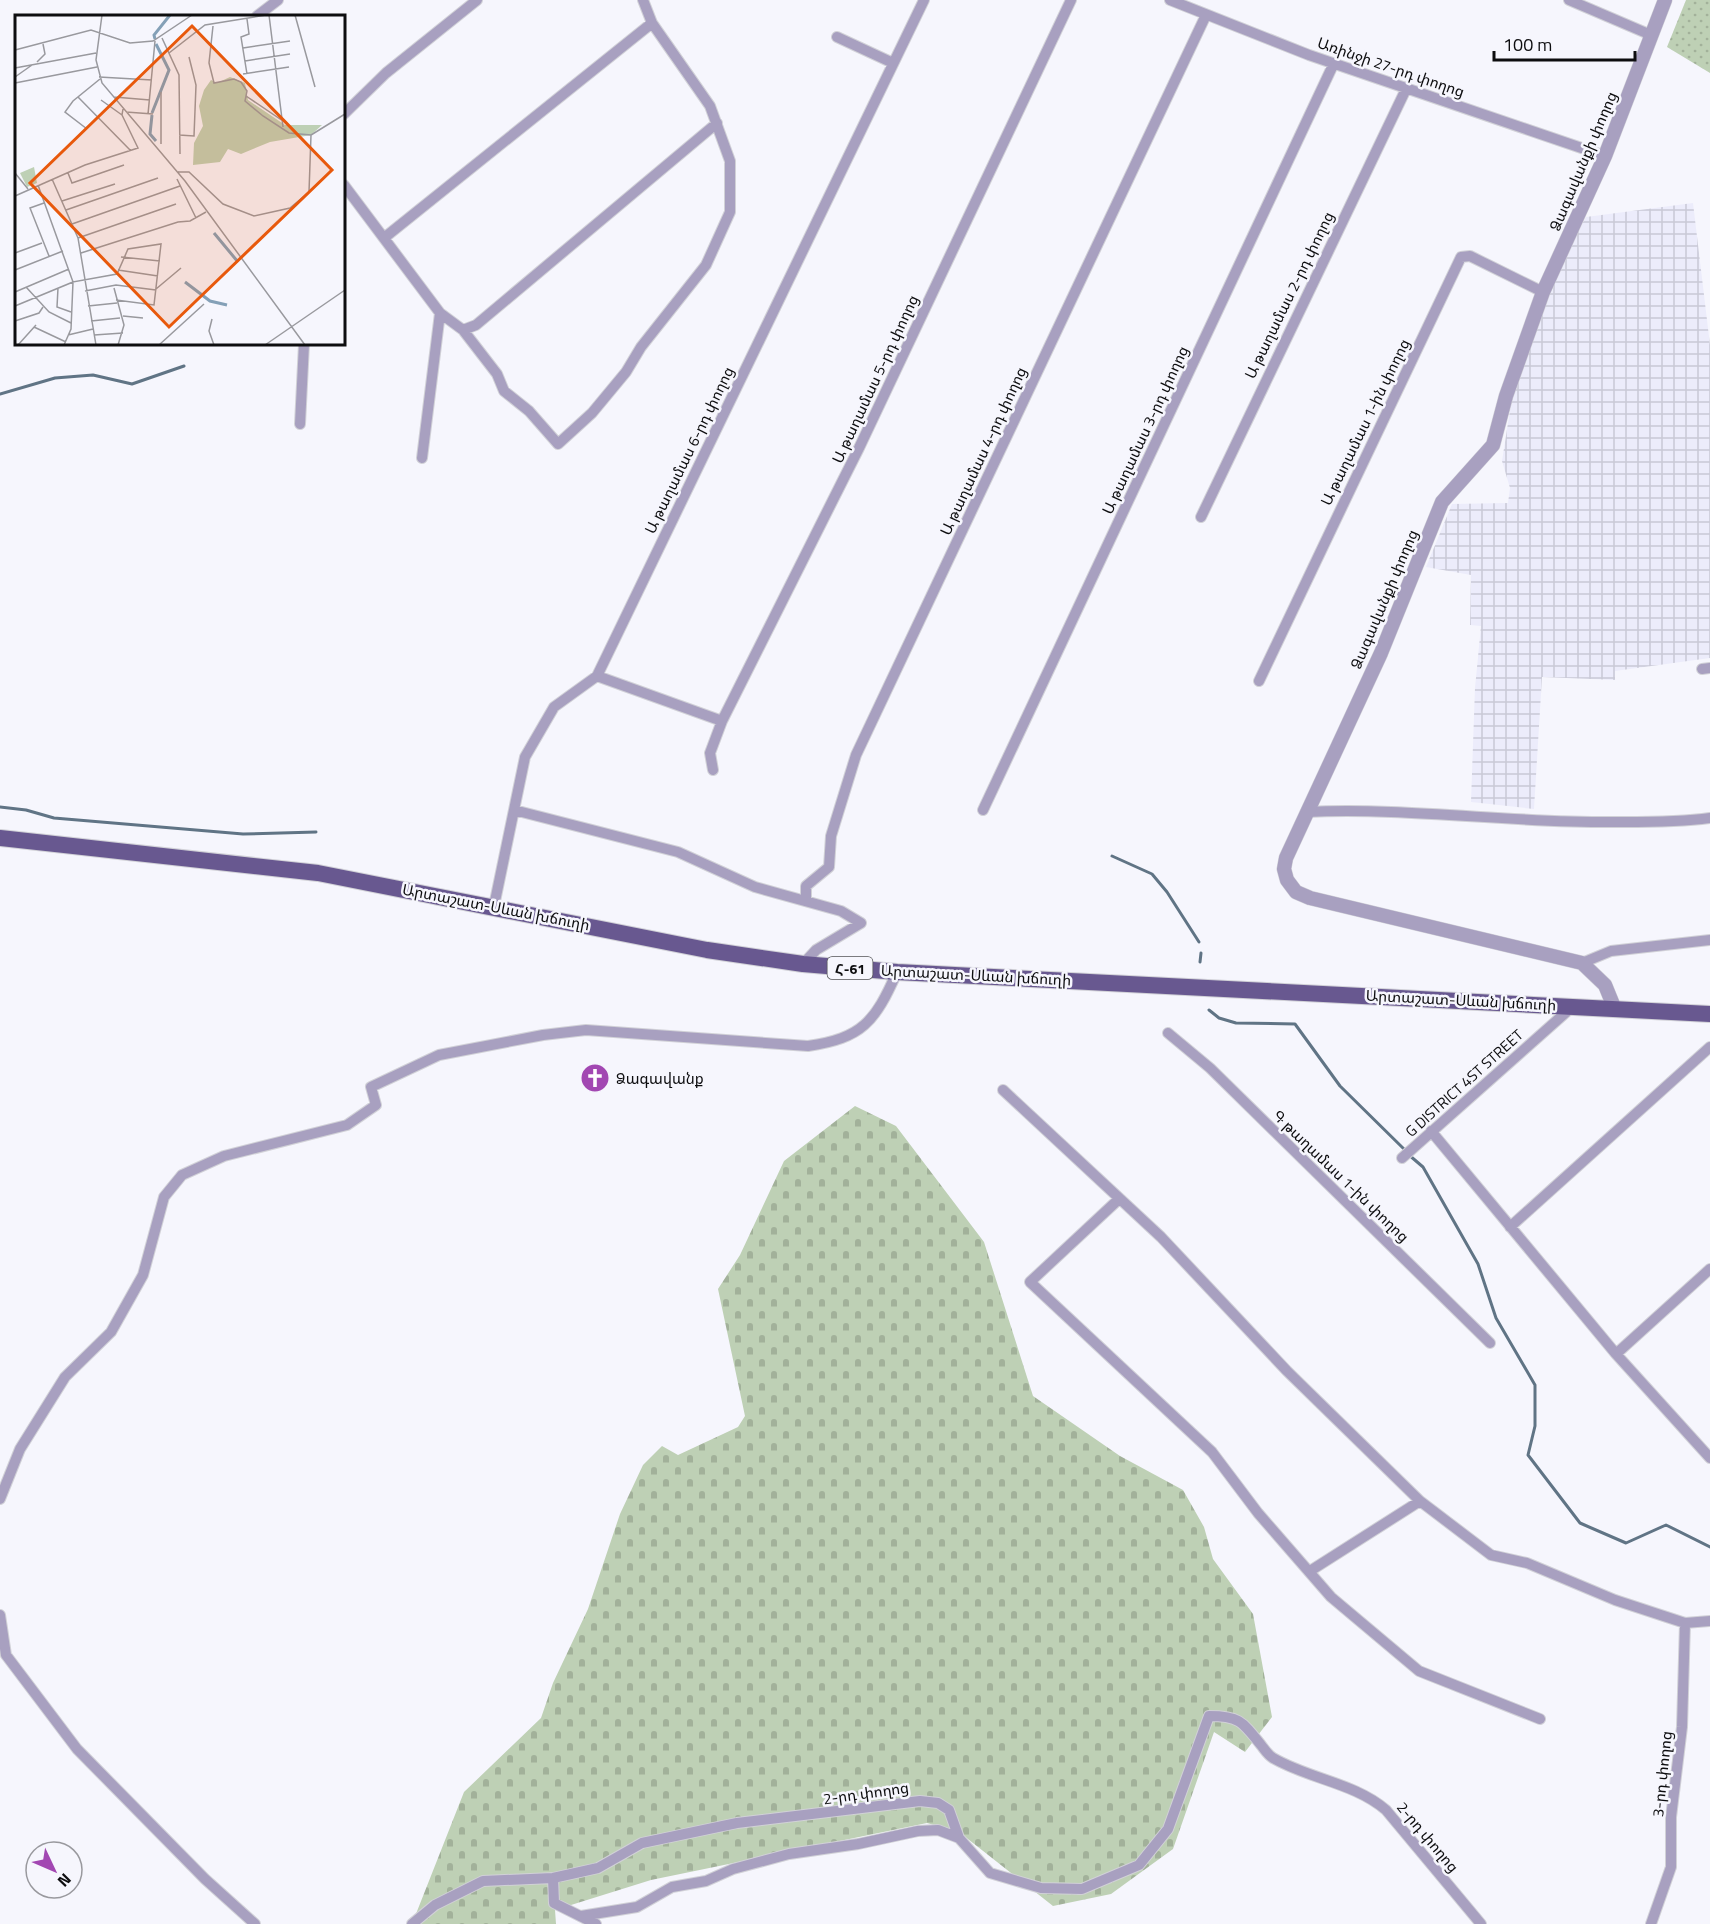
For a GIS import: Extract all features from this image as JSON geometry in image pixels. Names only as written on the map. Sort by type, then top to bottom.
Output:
[{"type":"main road","name":"Արտաշատ-Սևան խճուղի","points":[[0,838],[318,873],[494,906],[707,950],[803,964],[897,972],[1614,1007],[1710,1014]]},
{"type":"street","points":[[258,15],[278,0]]},
{"type":"street","points":[[345,113],[386,73],[477,0]]},
{"type":"street","points":[[345,187],[440,313],[463,330],[497,374],[504,391],[529,411],[558,444],[592,413],[626,372],[641,347],[706,265],[730,212],[730,161],[710,106],[652,23],[642,0]]},
{"type":"street","name":"Ա թաղամաս 6-րդ փողոց","points":[[494,906],[525,756],[554,707],[597,676],[924,0]]},
{"type":"street","name":"Ա թաղամաս 5-րդ փողոց","points":[[713,770],[710,753],[722,721],[859,448],[1071,0]]},
{"type":"street","name":"Առինջի 27-րդ փողոց","points":[[1170,0],[1334,63],[1605,156]]},
{"type":"street","points":[[1569,0],[1651,35]]},
{"type":"street","name":"Ձագավանքի փողոց","points":[[1582,963],[1310,898],[1296,892],[1287,880],[1284,869],[1286,858],[1306,812],[1381,653],[1442,502],[1493,445],[1506,396],[1544,292],[1605,156],[1665,0]]},
{"type":"street","name":"Ա թաղամաս 4-րդ փողոց","points":[[806,901],[806,886],[829,867],[831,836],[856,755],[1206,15]]},
{"type":"street","points":[[384,238],[652,23]]},
{"type":"street","points":[[837,37],[893,63]]},
{"type":"street","name":"Ա թաղամաս 3-րդ փողոց","points":[[983,810],[1334,63]]},
{"type":"street","name":"Ա թաղամաս 2-րդ փողոց","points":[[1200,517],[1407,87]]},
{"type":"street","points":[[463,330],[476,325],[717,123]]},
{"type":"street","name":"Ա թաղամաս 1-ին փողոց","points":[[1259,681],[1461,257],[1470,256],[1544,292]]},
{"type":"street","points":[[422,458],[440,313]]},
{"type":"street","points":[[300,424],[304,345]]},
{"type":"street","points":[[597,676],[722,721]]},
{"type":"street","points":[[514,810],[678,852],[755,887],[841,911],[861,923],[816,950],[803,964]]},
{"type":"street","points":[[1306,812],[1356,810],[1563,823],[1685,822],[1710,818]]},
{"type":"street","points":[[1614,1007],[1611,994],[1605,985],[1582,963],[1611,951],[1710,940]]},
{"type":"street","points":[[0,1498],[20,1449],[65,1377],[111,1332],[143,1275],[164,1197],[182,1175],[224,1156],[347,1125],[376,1105],[370,1087],[439,1055],[543,1035],[586,1030],[808,1046],[838,1042],[862,1028],[886,997],[897,972]]},
{"type":"street","name":"G DISTRICT 4ST STREET","points":[[1402,1158],[1573,1006]]},
{"type":"street","name":"Գ թաղամաս 1-ին փողոց","points":[[1168,1033],[1210,1068],[1490,1343]]},
{"type":"street","points":[[1510,1227],[1710,1047]]},
{"type":"street","points":[[1004,1090],[1161,1237],[1287,1371],[1420,1501],[1491,1555],[1527,1563],[1615,1600],[1685,1623],[1710,1621]]},
{"type":"street","points":[[1431,1131],[1616,1354],[1710,1458]]},
{"type":"street","points":[[1119,1199],[1030,1282],[1212,1452],[1258,1513],[1330,1597],[1419,1671],[1540,1719]]},
{"type":"street","points":[[1616,1354],[1710,1269]]},
{"type":"street","points":[[1310,1571],[1420,1501]]},
{"type":"street","points":[[0,1615],[6,1655],[77,1749],[205,1879],[255,1924]]},
{"type":"street","name":"3-րդ փողոց","points":[[1650,1924],[1671,1867],[1671,1817],[1682,1727],[1685,1623]]},
{"type":"street","name":"2-րդ փողոց","points":[[412,1924],[435,1905],[483,1881],[553,1878],[598,1868],[642,1843],[726,1825],[920,1801],[938,1803],[950,1810],[959,1838],[990,1873],[1041,1888],[1082,1889],[1139,1865],[1168,1829],[1209,1716],[1233,1716],[1245,1724],[1270,1756],[1300,1773],[1372,1798],[1481,1924]]},
{"type":"street","points":[[581,1916],[637,1907],[672,1887],[706,1881],[732,1869],[789,1854],[858,1844],[918,1831],[938,1830],[959,1838]]},
{"type":"street","points":[[553,1878],[554,1903],[596,1924]]},
{"type":"shaded area","points":[[1693,203],[1710,345],[1710,658],[1615,671],[1615,680],[1542,677],[1534,809],[1471,802],[1475,688],[1481,626],[1470,625],[1471,575],[1426,567],[1452,504],[1508,503],[1510,488],[1502,461],[1511,404],[1531,338],[1565,253],[1586,217]]},
{"type":"green space","points":[[1686,0],[1710,0],[1710,73],[1667,47]]},
{"type":"green space","points":[[855,1106],[896,1126],[984,1242],[1033,1396],[1120,1456],[1183,1490],[1204,1527],[1213,1559],[1253,1614],[1272,1717],[1245,1752],[1214,1732],[1173,1849],[1111,1894],[1053,1906],[959,1832],[927,1823],[651,1880],[555,1910],[556,1924],[412,1924],[464,1792],[541,1718],[553,1683],[588,1609],[620,1514],[643,1465],[662,1446],[678,1455],[738,1427],[745,1416],[718,1289],[740,1255],[784,1161]]},
{"type":"waterway","points":[[0,394],[55,378],[93,375],[132,384],[184,366]]},
{"type":"waterway","points":[[0,807],[26,810],[54,818],[243,834],[316,832]]},
{"type":"waterway","points":[[1112,856],[1152,874],[1167,892],[1199,942]]},
{"type":"waterway","points":[[1200,962],[1201,953]]},
{"type":"waterway","points":[[1209,1010],[1219,1018],[1236,1023],[1295,1024],[1340,1086],[1406,1151]]},
{"type":"waterway","points":[[1409,1155],[1423,1167],[1478,1264],[1496,1318],[1535,1385],[1535,1426],[1528,1455],[1580,1523],[1626,1543],[1666,1525],[1710,1547]]},
{"type":"place","name":"Ձագավանք","points":[[595,1078]]}]
